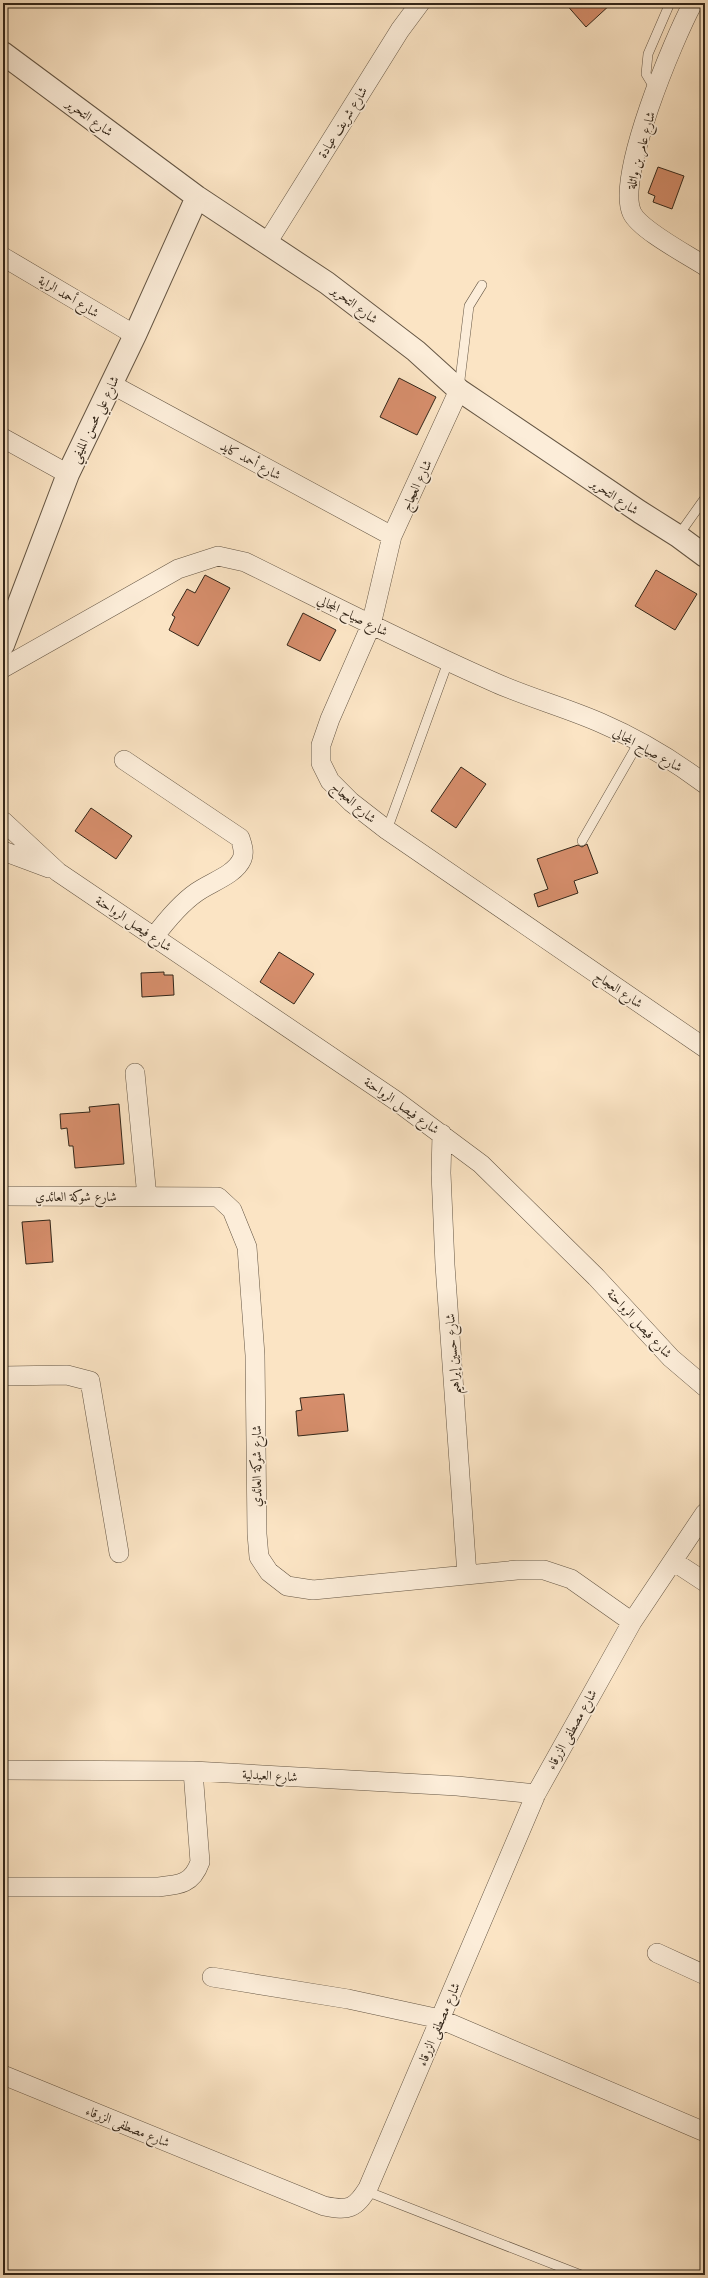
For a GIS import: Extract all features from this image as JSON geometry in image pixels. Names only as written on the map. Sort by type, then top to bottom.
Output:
[{"type":"street","name":"شارع شريف عيادة","points":[[267,243],[400,30],[420,3]]},
{"type":"street","name":"شارع عامر بن واثلة","points":[[693,3],[670,51],[656,90],[630,182],[628,197],[632,213],[644,226],[705,266]]},
{"type":"street","name":"شارع التحرير","points":[[3,53],[197,197],[327,283],[416,351],[459,390],[620,499],[678,536],[705,556]]},
{"type":"street","name":"شارع علي محسن المليفي","points":[[3,645],[68,474],[135,335],[197,197]]},
{"type":"street","name":"شارع أحمد الراية","points":[[3,257],[135,335]]},
{"type":"street","name":"شارع أحمد كايد","points":[[111,384],[392,536]]},
{"type":"street","name":"شارع العجاج","points":[[459,390],[392,536],[371,625],[330,719],[321,745],[321,763],[330,781],[351,802],[388,830],[705,1048]]},
{"type":"street","points":[[3,438],[68,474]]},
{"type":"street","name":"شارع صياح المجالي","points":[[3,668],[178,569],[218,556],[244,562],[448,662],[509,689],[601,723],[639,742],[685,769],[705,784]]},
{"type":"street","points":[[124,760],[240,838],[243,847],[243,858],[237,866],[196,893],[164,923],[154,937]]},
{"type":"street","name":"شارع فيصل الرواحنة","points":[[3,821],[58,872],[389,1095],[481,1164],[524,1204],[596,1277],[671,1358],[705,1388]]},
{"type":"street","name":"شارع فيصل الرواحنة","points":[[3,851],[58,872]]},
{"type":"street","points":[[135,1074],[147,1197]]},
{"type":"street","name":"شارع حسين إبراهيم","points":[[442,1134],[441,1173],[445,1265],[467,1575]]},
{"type":"street","name":"شارع شوكة العائدي","points":[[3,1196],[218,1197],[232,1210],[247,1247],[255,1355],[257,1534],[259,1557],[269,1572],[287,1586],[313,1590],[517,1570],[544,1570],[558,1573],[571,1579],[632,1622]]},
{"type":"street","points":[[3,1376],[67,1375],[90,1381],[119,1553]]},
{"type":"street","name":"شارع مصطفى الزرقاء","points":[[3,2075],[324,2206],[344,2210],[358,2204],[366,2191],[536,1794],[632,1622],[705,1512]]},
{"type":"street","points":[[673,1561],[705,1582]]},
{"type":"street","name":"شارع العبدلية","points":[[3,1770],[193,1771],[457,1786],[536,1794]]},
{"type":"street","points":[[3,1887],[157,1887],[181,1885],[196,1874],[200,1862],[193,1771]]},
{"type":"street","points":[[657,1953],[705,1975]]},
{"type":"street","points":[[212,1977],[348,1999],[440,2019],[705,2132]]},
{"type":"lane","points":[[656,90],[646,74],[648,54],[670,3]]},
{"type":"lane","points":[[459,390],[469,306],[482,285]]},
{"type":"lane","points":[[678,536],[705,498]]},
{"type":"lane","points":[[388,830],[448,662]]},
{"type":"lane","points":[[582,841],[639,742]]},
{"type":"lane","points":[[366,2191],[581,2275]]},
{"type":"building","points":[[565,3],[612,3],[586,27]]},
{"type":"building","points":[[658,167],[684,176],[672,209],[653,202],[655,196],[648,193]]},
{"type":"building","points":[[399,378],[436,397],[417,435],[380,417]]},
{"type":"building","points":[[656,570],[697,594],[675,630],[635,606]]},
{"type":"building","points":[[205,575],[230,588],[198,646],[169,630],[175,617],[172,615],[187,589],[195,593]]},
{"type":"building","points":[[303,613],[336,630],[320,661],[287,645]]},
{"type":"building","points":[[461,767],[486,784],[456,828],[431,811]]},
{"type":"building","points":[[91,808],[132,836],[116,859],[75,831]]},
{"type":"building","points":[[587,844],[598,873],[574,881],[578,893],[538,907],[534,894],[548,889],[537,859],[578,845],[582,847]]},
{"type":"building","points":[[279,952],[314,974],[294,1004],[260,982]]},
{"type":"building","points":[[164,972],[164,975],[173,975],[174,995],[142,997],[141,973]]},
{"type":"building","points":[[119,1104],[124,1164],[75,1168],[73,1146],[69,1146],[67,1128],[61,1129],[60,1114],[90,1112],[89,1107]]},
{"type":"building","points":[[50,1220],[53,1262],[26,1264],[22,1222]]},
{"type":"building","points":[[344,1394],[348,1431],[298,1436],[296,1411],[302,1410],[300,1398]]}]
